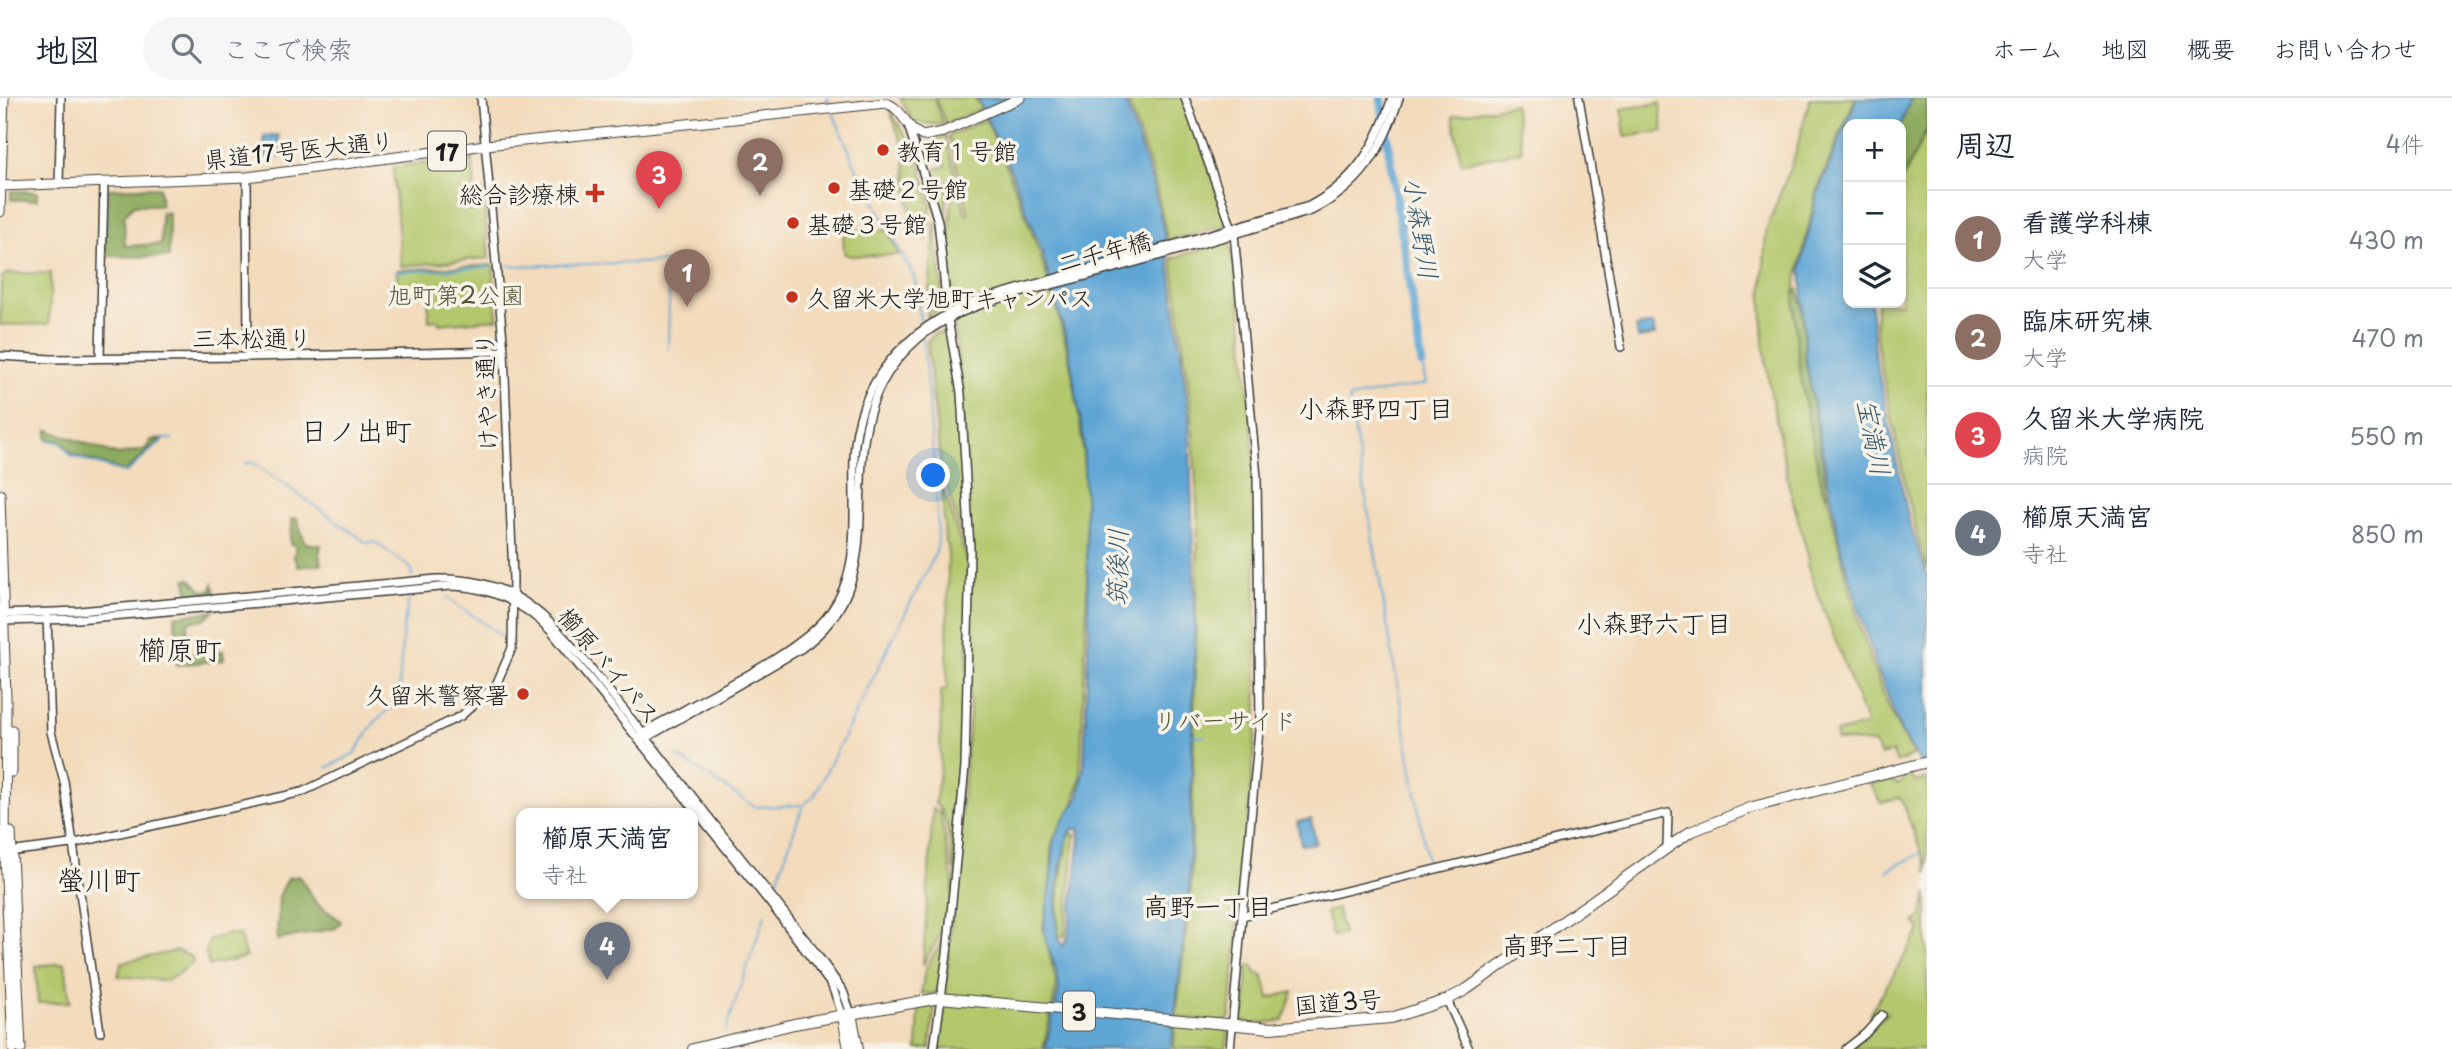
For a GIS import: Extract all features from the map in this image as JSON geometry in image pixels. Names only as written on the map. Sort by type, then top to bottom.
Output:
[{"type":"highway","name":"国道3号","points":[[693,1049],[847,1015],[943,998],[1233,1027],[1279,1028],[1366,1021],[1414,1012],[1447,1000],[1667,847],[1724,817],[1927,762]]},
{"type":"highway","points":[[847,1015],[849,1049]]},
{"type":"highway","points":[[847,1015],[858,1049]]},
{"type":"main road","points":[[0,212],[4,98]]},
{"type":"main road","points":[[912,131],[923,136],[943,132],[1020,98]]},
{"type":"main road","name":"県道17号医大通り","points":[[1,186],[247,177],[486,145],[892,104],[900,111],[912,131]]},
{"type":"main road","points":[[0,494],[2,617],[6,698],[10,708],[13,760],[5,853],[13,1049]]},
{"type":"main road","points":[[5,853],[21,1049]]},
{"type":"street","points":[[59,185],[61,98]]},
{"type":"street","name":"けやき通り","points":[[5,853],[71,844],[302,792],[461,716],[484,698],[504,672],[513,635],[513,597],[504,351],[481,98]]},
{"type":"street","points":[[1185,98],[1230,233],[1255,441],[1260,571],[1260,719],[1230,1049]]},
{"type":"street","points":[[1381,138],[1392,98]]},
{"type":"street","points":[[1381,138],[1388,131],[1399,98]]},
{"type":"street","points":[[1579,98],[1621,347]]},
{"type":"street","points":[[912,131],[938,221],[962,406],[970,588],[965,767],[943,998],[934,1049]]},
{"type":"street","name":"二千年橋","points":[[643,737],[795,644],[819,625],[835,606],[846,584],[852,558],[855,444],[876,387],[930,327],[949,315],[997,295],[1230,233],[1309,206],[1325,198],[1355,173],[1381,138]]},
{"type":"street","points":[[247,177],[248,357]]},
{"type":"street","points":[[100,358],[104,184]]},
{"type":"street","name":"三本松通り","points":[[0,356],[248,357],[504,351]]},
{"type":"street","name":"櫛原バイパス","points":[[2,617],[437,579],[468,580],[513,597],[557,627],[843,991],[847,1015]]},
{"type":"street","points":[[47,615],[51,732],[64,781],[71,844],[86,919],[100,1032]]},
{"type":"street","points":[[1242,916],[1668,813],[1667,847]]},
{"type":"street","points":[[1447,1000],[1469,1049]]},
{"type":"street","points":[[1846,1049],[1865,1034],[1882,1015]]},
{"type":"green space","points":[[900,98],[934,98],[943,125],[913,122]]},
{"type":"green space","points":[[936,98],[975,98],[981,109],[946,124]]},
{"type":"green space","points":[[1127,98],[1183,98],[1201,143],[1227,225],[1168,241],[1154,178]]},
{"type":"green space","points":[[1810,98],[1855,98],[1846,119],[1843,119],[1843,127],[1816,192],[1794,293],[1823,491],[1828,497],[1851,595],[1872,665],[1899,728],[1914,755],[1897,763],[1892,752],[1881,755],[1873,743],[1837,740],[1835,733],[1865,726],[1866,722],[1807,565],[1809,559],[1789,486],[1771,394],[1764,347],[1762,299],[1766,231],[1795,155]]},
{"type":"green space","points":[[1911,98],[1927,98],[1927,129],[1906,172],[1906,119],[1903,119]]},
{"type":"green space","points":[[1660,103],[1663,131],[1625,137],[1622,109]]},
{"type":"green space","points":[[1514,104],[1522,151],[1461,163],[1453,116]]},
{"type":"green space","points":[[889,109],[917,153],[931,205],[927,241],[917,215],[910,211],[904,149]]},
{"type":"green space","points":[[986,119],[1018,195],[1058,313],[1076,393],[1085,477],[1087,564],[1080,780],[1074,803],[1053,840],[1048,903],[1043,927],[1057,985],[1043,1049],[936,1049],[945,994],[970,713],[968,592],[967,672],[954,871],[947,825],[935,804],[940,770],[941,690],[947,689],[948,545],[945,543],[942,485],[967,563],[967,553],[941,467],[927,341],[935,333],[944,333],[950,339],[967,467],[949,254],[952,184],[956,178],[966,215],[969,214],[949,136]]},
{"type":"green space","points":[[1927,129],[1927,570],[1911,510],[1877,343],[1877,308],[1906,308],[1906,172]]},
{"type":"green space","points":[[945,135],[955,172],[948,181],[944,241],[928,172],[946,166],[937,139]]},
{"type":"green space","points":[[472,158],[475,190],[483,190],[489,258],[401,266],[393,167]]},
{"type":"green space","points":[[159,187],[161,205],[134,205],[124,216],[125,246],[161,244],[161,212],[169,213],[169,257],[105,256],[108,189]]},
{"type":"green space","points":[[11,191],[37,192],[37,200],[11,200]]},
{"type":"green space","points":[[935,222],[943,294],[941,308],[927,317]]},
{"type":"green space","points":[[854,230],[887,230],[899,255],[849,256],[844,253],[843,236]]},
{"type":"green space","name":"リバーサイド","points":[[1230,242],[1241,309],[1254,453],[1257,718],[1230,1017],[1225,1022],[1176,1017],[1191,890],[1198,522],[1192,414],[1172,258]]},
{"type":"green space","name":"旭町第2公園","points":[[493,265],[497,319],[439,324],[438,320],[429,321],[428,292],[397,292],[397,270]]},
{"type":"green space","points":[[8,273],[51,273],[49,324],[0,325],[1,278]]},
{"type":"green space","points":[[1798,289],[1806,361],[1828,497],[1823,491],[1799,368],[1794,293]]},
{"type":"green space","points":[[48,430],[118,455],[146,449],[151,440],[161,439],[125,472],[72,454],[61,441],[47,439]]},
{"type":"green space","points":[[297,518],[305,543],[321,545],[319,555],[322,564],[298,567],[294,557],[296,545],[290,544],[292,519]]},
{"type":"green space","points":[[186,579],[191,579],[202,591],[211,590],[213,584],[215,594],[189,597]]},
{"type":"green space","points":[[214,611],[204,619],[188,622],[185,654],[223,651],[224,660],[177,665],[175,616]]},
{"type":"green space","points":[[1911,776],[1916,782],[1927,778],[1927,874],[1902,801],[1899,797],[1881,803],[1870,784],[1888,780],[1899,784],[1904,777]]},
{"type":"green space","points":[[933,808],[940,813],[953,883],[950,916],[923,965]]},
{"type":"green space","points":[[1069,833],[1075,835],[1065,936],[1058,936],[1060,884]]},
{"type":"green space","points":[[299,876],[316,903],[341,921],[336,928],[277,940],[279,896],[288,878]]},
{"type":"green space","points":[[1927,893],[1927,1049],[1851,1049],[1888,1013],[1870,1014],[1920,930],[1914,922],[1921,918]]},
{"type":"green space","points":[[1337,909],[1343,934],[1332,936],[1326,912]]},
{"type":"green space","points":[[228,934],[239,935],[246,957],[209,966],[206,953],[209,940]]},
{"type":"green space","points":[[945,936],[939,990],[932,994],[921,993],[925,970]]},
{"type":"green space","points":[[177,951],[192,957],[193,963],[167,981],[118,976],[122,962]]},
{"type":"green space","points":[[65,963],[70,1002],[38,1003],[36,966]]},
{"type":"green space","points":[[1248,965],[1252,965],[1257,974],[1263,975],[1269,998],[1293,992],[1283,1021],[1254,1024],[1238,1020],[1237,1014],[1245,1012]]},
{"type":"green space","points":[[935,1004],[930,1049],[917,1049],[919,1008]]},
{"type":"green space","points":[[1175,1026],[1225,1030],[1229,1033],[1226,1049],[1174,1049]]},
{"type":"water","name":"筑後川","points":[[977,98],[1124,98],[1152,181],[1167,245],[1189,415],[1195,614],[1189,892],[1171,1049],[1045,1049],[1059,989],[1057,973],[1045,939],[1044,923],[1052,880],[1053,843],[1062,822],[1079,797],[1084,765],[1089,627],[1083,435],[1068,345],[1042,252],[1011,171]],"holes":[[[1073,829],[1079,829],[1068,937],[1063,946],[1057,924],[1060,869],[1068,838]]]},
{"type":"water","points":[[1857,98],[1911,98],[1903,119],[1848,119]]},
{"type":"water","name":"宝満川","points":[[1843,132],[1843,308],[1871,308],[1875,356],[1909,521],[1927,576],[1927,773],[1902,733],[1874,660],[1840,545],[1806,361],[1801,266],[1818,192]]},
{"type":"water","points":[[279,135],[280,156],[265,157],[264,136]]},
{"type":"water","points":[[1653,324],[1655,335],[1638,338],[1636,327]]},
{"type":"water","points":[[1311,819],[1316,843],[1301,845],[1297,822]]},
{"type":"waterway","points":[[827,98],[830,105]]},
{"type":"waterway","name":"小森野川","points":[[1381,98],[1422,364]]},
{"type":"waterway","points":[[833,113],[856,167],[915,279],[921,326]]},
{"type":"waterway","points":[[506,266],[670,262],[668,348]]},
{"type":"waterway","points":[[395,272],[491,267]]},
{"type":"waterway","points":[[775,886],[803,805],[814,796],[936,552],[936,484],[923,339]]},
{"type":"waterway","points":[[1422,364],[1426,384],[1349,398],[1428,866]]},
{"type":"waterway","points":[[47,440],[61,443],[71,456],[126,473],[164,439],[173,439]]},
{"type":"waterway","points":[[244,464],[253,462],[367,543],[375,542],[412,569],[412,576]]},
{"type":"waterway","points":[[327,768],[355,753],[374,723],[392,706],[399,689],[403,628],[410,594]]},
{"type":"waterway","points":[[446,597],[506,639]]},
{"type":"waterway","points":[[1192,736],[1205,736]]},
{"type":"waterway","points":[[677,756],[755,807],[803,805]]},
{"type":"waterway","points":[[1887,871],[1921,853]]},
{"type":"waterway","points":[[726,1029],[765,915]]},
{"type":"place","name":"教育１号館","points":[[883,150]]},
{"type":"place","name":"基礎２号館","points":[[834,188]]},
{"type":"place","name":"総合診療棟","points":[[595,193]]},
{"type":"place","name":"臨床研究棟","points":[[760,196]]},
{"type":"place","name":"久留米大学病院","points":[[659,209]]},
{"type":"place","name":"基礎３号館","points":[[793,223]]},
{"type":"place","name":"久留米大学旭町キャンパス","points":[[792,297]]},
{"type":"place","name":"看護学科棟","points":[[687,307]]},
{"type":"place","name":"久留米警察署","points":[[523,694]]},
{"type":"place","name":"櫛原天満宮","points":[[607,980]]},
{"type":"district","name":"小森野四丁目","points":[[1376,407]]},
{"type":"district","name":"日ノ出町","points":[[356,429]]},
{"type":"district","name":"小森野六丁目","points":[[1654,622]]},
{"type":"district","name":"櫛原町","points":[[180,648]]},
{"type":"district","name":"螢川町","points":[[99,878]]},
{"type":"district","name":"高野一丁目","points":[[1208,905]]},
{"type":"district","name":"高野二丁目","points":[[1567,944]]}]
